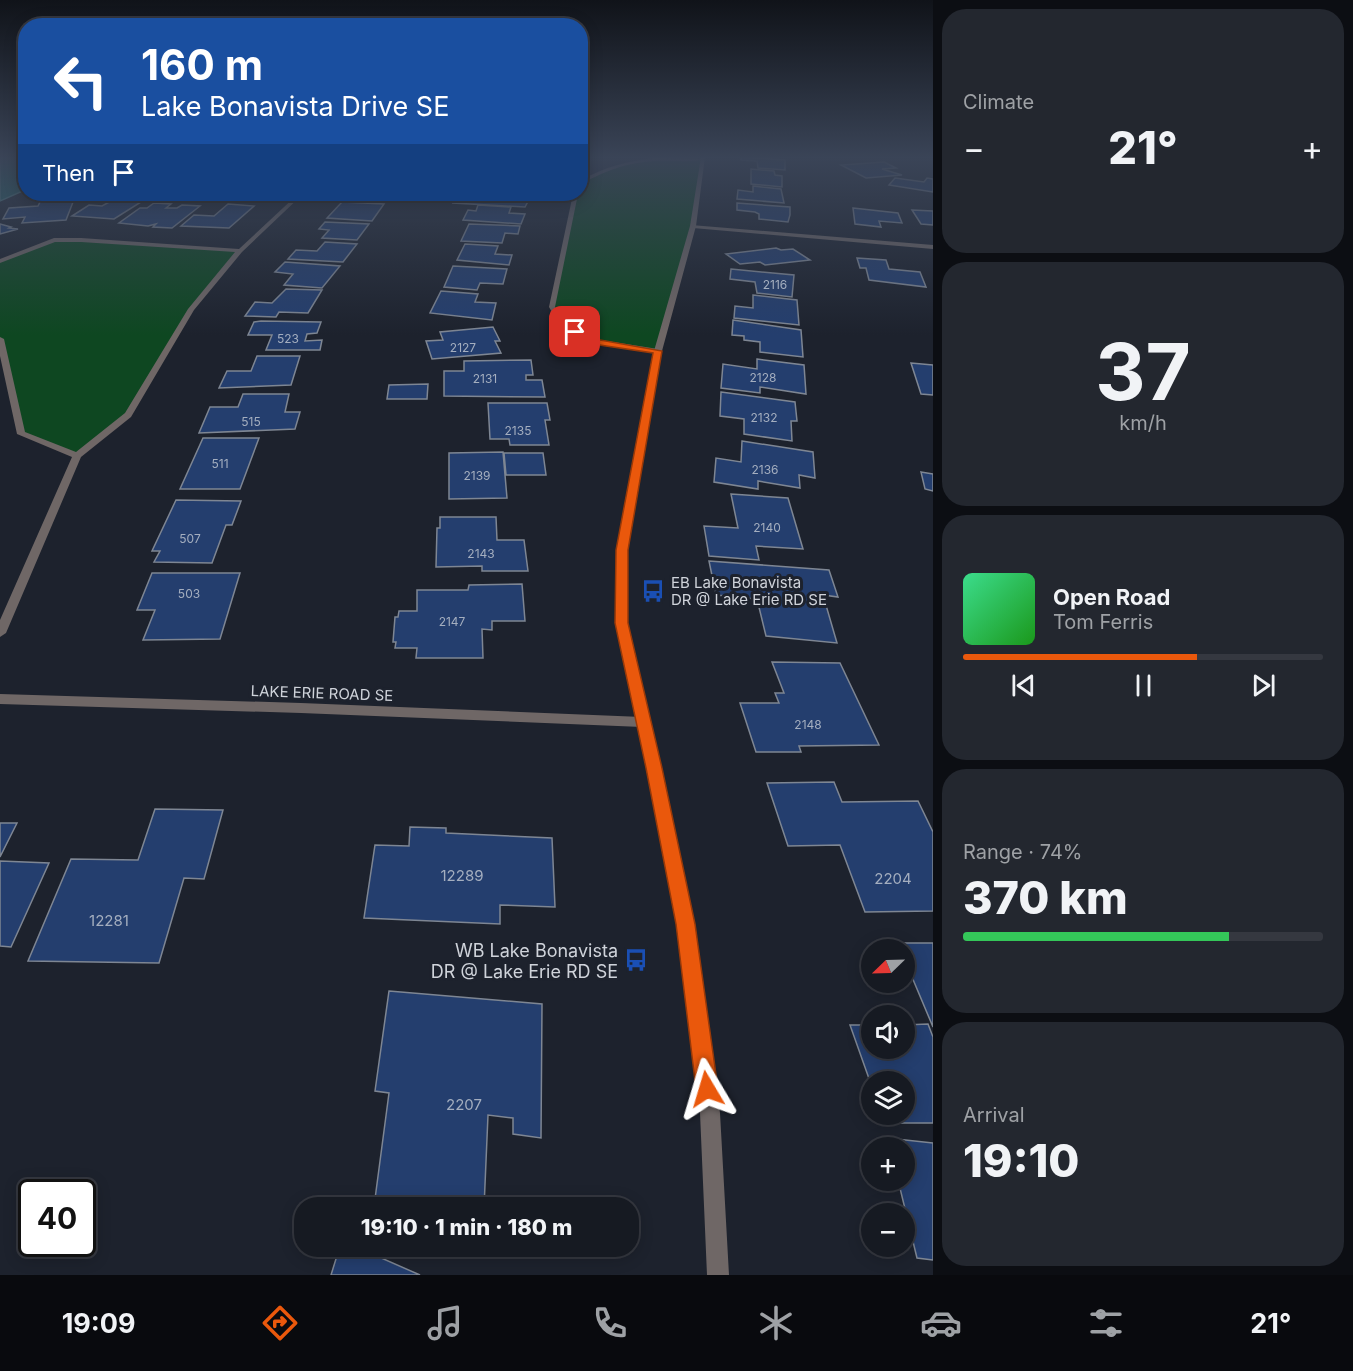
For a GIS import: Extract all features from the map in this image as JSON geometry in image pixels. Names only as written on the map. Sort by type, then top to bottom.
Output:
[{"type":"street","points":[[0,633],[77,456],[128,415],[191,309],[240,251],[276,216]]},
{"type":"street","points":[[570,216],[552,307],[563,324],[586,340],[658,351]]},
{"type":"street","points":[[694,216],[658,351],[622,550],[621,623],[654,768],[687,936],[710,1113],[718,1275]]},
{"type":"street","points":[[693,226],[933,247]]},
{"type":"street","points":[[0,261],[54,240],[240,251]]},
{"type":"street","points":[[0,339],[21,434],[77,456]]},
{"type":"street","name":"LAKE ERIE ROAD SE","points":[[0,699],[642,722]]},
{"type":"shaded area","points":[[570,216],[694,216],[658,351],[586,340],[563,324],[552,307]]},
{"type":"shaded area","points":[[54,240],[240,251],[191,309],[128,415],[77,456],[21,434],[0,339],[0,261]]},
{"type":"building","points":[[4,216],[67,216],[66,220],[22,223],[25,217],[3,219]]},
{"type":"building","points":[[79,216],[118,216],[114,219]]},
{"type":"building","points":[[128,216],[187,216],[172,228],[153,227],[156,224],[148,226],[119,223]]},
{"type":"building","points":[[192,216],[242,216],[229,228],[181,226]]},
{"type":"building","points":[[328,216],[375,216],[372,221],[327,218]]},
{"type":"building","points":[[465,216],[524,216],[521,224],[463,220]]},
{"type":"building","points":[[759,216],[790,216],[788,222],[759,219]]},
{"type":"building","points":[[854,216],[899,216],[902,223],[879,221],[881,227],[855,224]]},
{"type":"building","points":[[916,216],[933,216],[933,225],[921,224]]},
{"type":"building","points":[[325,222],[369,224],[357,240],[322,238],[329,230],[319,229]]},
{"type":"building","points":[[0,224],[11,227],[9,228],[18,229],[0,234]]},
{"type":"building","points":[[469,224],[520,226],[518,234],[505,233],[502,243],[461,241]]},
{"type":"building","points":[[325,242],[357,244],[343,262],[288,259],[296,250],[317,251]]},
{"type":"building","points":[[465,244],[498,246],[495,254],[512,255],[509,265],[457,260]]},
{"type":"building","points":[[776,248],[793,249],[810,260],[765,265],[760,262],[740,264],[726,254]]},
{"type":"building","points":[[857,258],[886,260],[889,269],[920,272],[926,287],[869,280],[866,268],[860,268]]},
{"type":"building","points":[[285,262],[340,266],[322,288],[284,285],[293,274],[275,272]]},
{"type":"building","points":[[453,266],[507,269],[503,284],[480,283],[477,290],[444,287]]},
{"type":"building","points":[[731,269],[794,275],[792,297],[757,293],[755,282],[730,279]]},
{"type":"building","points":[[286,289],[322,290],[308,313],[279,312],[276,317],[245,316],[255,302],[272,303]]},
{"type":"building","points":[[441,291],[478,294],[475,302],[496,303],[492,320],[430,313]]},
{"type":"building","points":[[753,295],[797,300],[799,325],[734,318],[735,306],[753,308]]},
{"type":"building","points":[[733,320],[801,330],[803,357],[760,352],[760,342],[744,340],[744,336],[732,335]]},
{"type":"building","points":[[254,322],[321,322],[317,333],[307,334],[305,341],[322,340],[320,350],[266,350],[272,335],[248,335]]},
{"type":"building","points":[[493,327],[500,341],[495,341],[501,353],[432,359],[426,341],[443,340],[440,332]]},
{"type":"building","points":[[257,356],[300,356],[291,385],[219,388],[227,371],[251,371]]},
{"type":"building","points":[[757,359],[804,365],[806,394],[760,387],[760,393],[721,388],[723,364],[757,369]]},
{"type":"building","points":[[531,360],[533,375],[526,375],[526,380],[542,380],[545,397],[444,396],[444,371],[464,371],[464,361]]},
{"type":"building","points":[[911,363],[933,365],[933,395],[921,394]]},
{"type":"building","points":[[428,384],[427,399],[387,399],[389,385]]},
{"type":"building","points":[[721,392],[795,402],[797,421],[791,421],[792,441],[744,434],[744,419],[720,416]]},
{"type":"building","points":[[243,394],[289,394],[285,412],[300,412],[295,429],[199,433],[210,407],[238,407]]},
{"type":"building","points":[[488,403],[547,403],[550,420],[545,420],[549,445],[510,445],[509,439],[490,439]]},
{"type":"building","points":[[203,438],[259,438],[240,489],[180,489]]},
{"type":"building","points":[[742,441],[813,452],[815,478],[799,475],[800,488],[758,481],[758,489],[714,482],[716,458],[741,462]]},
{"type":"building","points":[[503,452],[507,498],[449,499],[449,453]]},
{"type":"building","points":[[504,453],[543,453],[546,475],[506,475]]},
{"type":"building","points":[[921,472],[933,474],[933,491],[925,489]]},
{"type":"building","points":[[731,494],[788,498],[803,549],[756,546],[759,560],[709,556],[704,526],[738,528]]},
{"type":"building","points":[[176,500],[241,501],[232,525],[226,525],[212,563],[154,562],[160,551],[152,551]]},
{"type":"building","points":[[440,517],[496,517],[497,540],[524,540],[528,571],[482,571],[482,566],[436,567],[437,528],[440,528]]},
{"type":"building","points":[[709,561],[829,570],[838,597],[823,595],[837,643],[766,636],[757,599],[716,595]]},
{"type":"building","points":[[152,573],[240,573],[220,639],[143,640],[155,610],[137,610]]},
{"type":"building","points":[[522,584],[525,621],[492,621],[492,630],[482,629],[483,658],[416,658],[417,648],[395,648],[396,642],[393,642],[395,617],[398,617],[399,611],[417,611],[417,590],[468,590],[469,585]]},
{"type":"building","points":[[772,662],[840,663],[879,745],[799,746],[801,752],[756,752],[740,703],[779,703],[775,693],[784,693]]},
{"type":"building","points":[[834,782],[842,802],[918,801],[933,832],[933,911],[865,912],[840,845],[788,846],[767,783]]},
{"type":"building","points":[[155,809],[223,810],[204,879],[184,878],[159,963],[28,961],[71,859],[138,860]]},
{"type":"building","points":[[0,823],[17,823],[0,857]]},
{"type":"building","points":[[410,827],[446,828],[446,833],[552,838],[555,907],[500,905],[500,924],[364,918],[375,845],[409,846]]},
{"type":"building","points":[[0,861],[49,863],[11,947],[0,946]]},
{"type":"building","points":[[915,943],[933,943],[933,1027],[915,984]]},
{"type":"building","points":[[389,991],[542,1004],[541,1138],[513,1134],[513,1118],[488,1115],[484,1197],[375,1197],[389,1093],[375,1091]]},
{"type":"building","points":[[928,1024],[933,1037],[933,1123],[915,1123],[915,1071],[866,1071],[862,1059],[915,1059],[915,1025]]},
{"type":"building","points":[[850,1025],[861,1025],[861,1056]]},
{"type":"building","points":[[915,1141],[933,1143],[933,1260],[917,1258],[915,1203],[904,1203],[901,1191],[915,1191]]},
{"type":"building","points":[[337,1257],[379,1257],[420,1275],[331,1275]]},
{"type":"place","name":"EB Lake Bonavista DR @ Lake Erie RD SE","points":[[653,591]]},
{"type":"place","name":"WB Lake Bonavista DR @ Lake Erie RD SE","points":[[636,960]]},
{"type":"route","points":[[575,332],[586,340],[658,351],[622,550],[621,623],[654,768],[685,924],[707,1089]]}]
